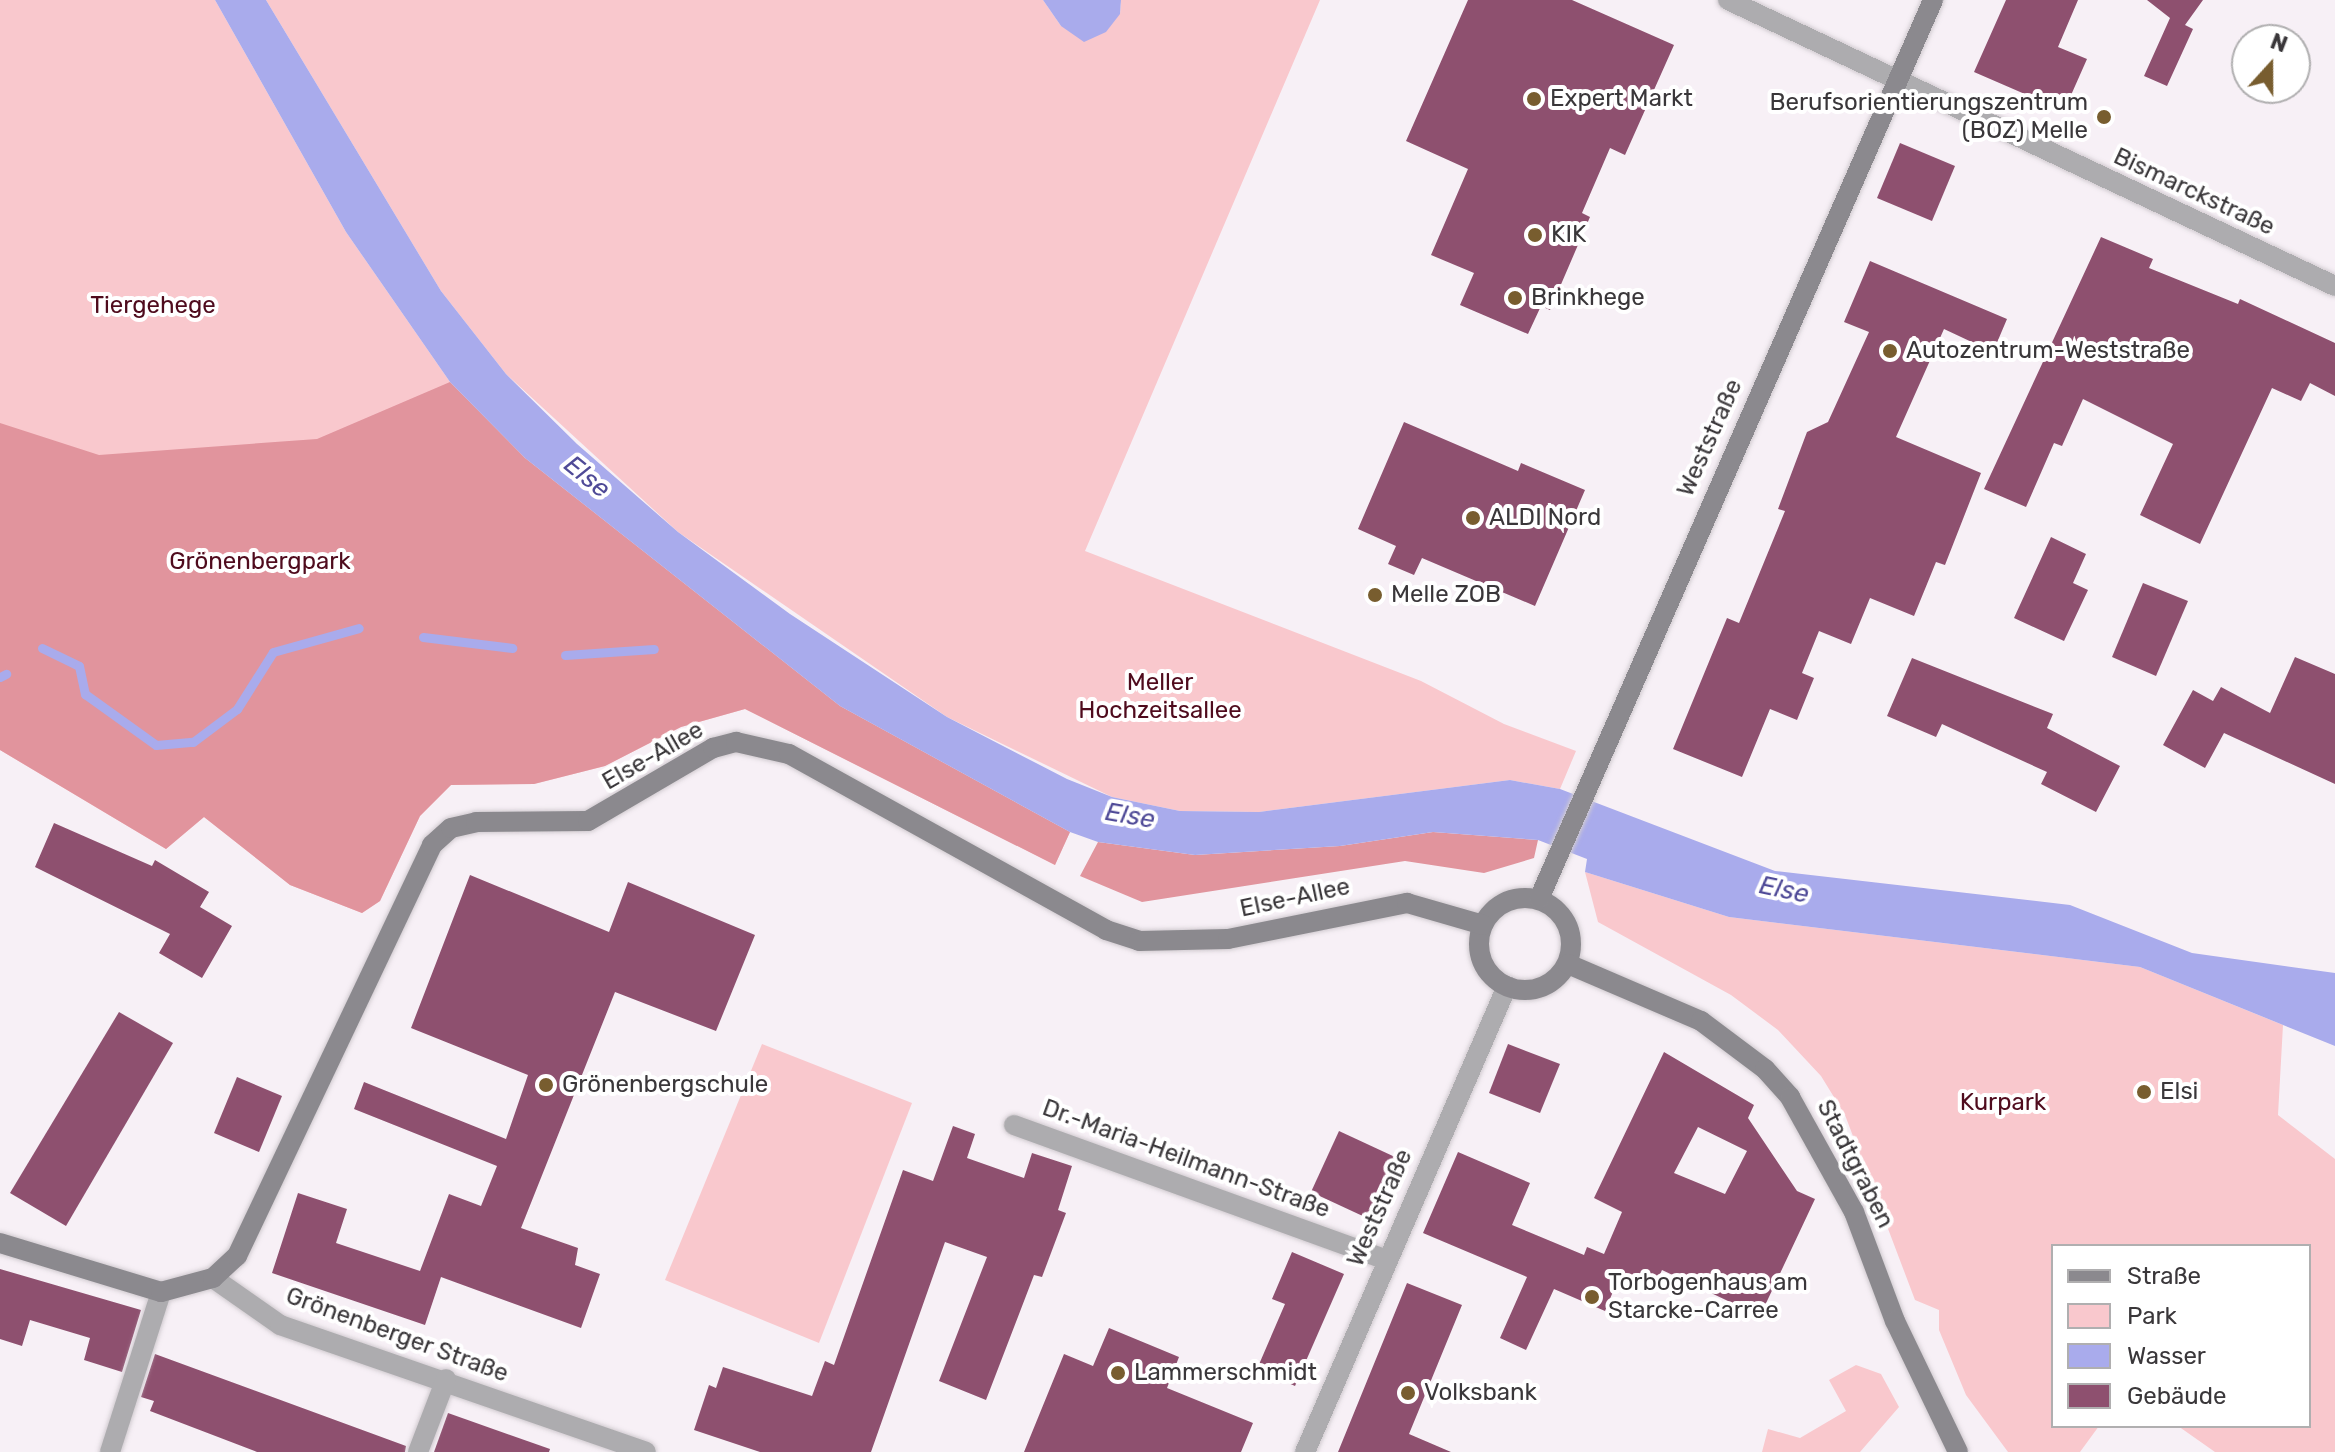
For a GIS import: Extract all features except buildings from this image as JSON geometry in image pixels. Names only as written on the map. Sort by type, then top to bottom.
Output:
[{"type":"street","name":"Bismarckstraße","points":[[1728,0],[2335,286]]},
{"type":"street","name":"Weststraße","points":[[1539,899],[1584,789],[1933,0]]},
{"type":"street","name":"Else-Allee","points":[[213,1278],[237,1256],[432,845],[451,828],[476,822],[588,821],[713,748],[750,743],[789,754],[1106,930],[1139,941],[1228,939],[1407,903],[1483,925]]},
{"type":"street","points":[[1539,899],[1564,919],[1572,946],[1568,964],[1536,989],[1507,986],[1486,968],[1479,940],[1483,925],[1501,904],[1539,899]]},
{"type":"street","name":"Stadtgraben","points":[[1568,964],[1701,1021],[1765,1069],[1790,1097],[1854,1212],[1895,1321],[1958,1452]]},
{"type":"street","name":"Weststraße","points":[[1305,1452],[1385,1259],[1507,986]]},
{"type":"street","name":"Dr.-Maria-Heilmann-Straße","points":[[1014,1125],[1385,1259]]},
{"type":"street","points":[[0,1243],[161,1292],[213,1278]]},
{"type":"street","name":"Grönenberger Straße","points":[[213,1278],[280,1325],[446,1379],[646,1452]]},
{"type":"street","points":[[110,1452],[161,1292]]},
{"type":"street","points":[[418,1452],[446,1379]]},
{"type":"green space","name":"Grönenbergpark","points":[[0,0],[215,0],[346,232],[450,382],[525,458],[840,706],[1070,832],[1055,865],[745,709],[681,727],[605,766],[534,784],[451,785],[420,816],[380,901],[362,913],[290,885],[204,817],[166,849],[0,750]]},
{"type":"green space","name":"Meller Hochzeitsallee","points":[[266,0],[1043,0],[1061,26],[1120,14],[1121,0],[1320,0],[1085,551],[1421,681],[1504,724],[1576,751],[1560,789],[1510,780],[1259,812],[1180,811],[1112,797],[947,717],[678,532],[506,374],[441,291]]},
{"type":"green space","name":"Grönenbergpark","points":[[450,382],[525,458],[840,706],[1070,832],[1055,865],[745,709],[681,727],[605,766],[534,784],[451,785],[420,816],[380,901],[362,913],[290,885],[204,817],[166,849],[0,750],[0,423],[99,455],[317,439]]},
{"type":"green space","points":[[1433,832],[1538,840],[1534,858],[1484,873],[1405,861],[1142,902],[1080,876],[1098,842],[1195,855],[1340,846]]},
{"type":"green space","name":"Kurpark","points":[[1585,872],[1729,917],[2140,967],[2283,1025],[2278,1115],[2335,1159],[2335,1452],[2215,1452],[2181,1428],[2311,1428],[2311,1244],[2051,1244],[2051,1428],[2098,1428],[2080,1452],[2008,1452],[1966,1395],[1939,1330],[1939,1310],[1915,1300],[1845,1115],[1821,1076],[1778,1030],[1731,995],[1598,922]]},
{"type":"green space","points":[[762,1044],[912,1103],[819,1343],[665,1280]]},
{"type":"green space","points":[[1856,1365],[1881,1374],[1899,1407],[1860,1452],[1762,1452],[1768,1429],[1800,1438],[1846,1411],[1829,1380]]},
{"type":"water","name":"Else","points":[[215,0],[266,0],[441,291],[506,374],[577,444],[678,532],[790,614],[947,717],[1067,779],[1112,797],[1180,811],[1259,812],[1510,780],[1560,789],[1775,871],[2070,905],[2192,953],[2335,973],[2335,1046],[2140,967],[1729,917],[1585,872],[1587,859],[1538,840],[1433,832],[1340,846],[1195,855],[1098,842],[1070,832],[840,706],[525,458],[450,382],[346,232]]},
{"type":"water","points":[[1043,0],[1121,0],[1120,14],[1106,32],[1084,42],[1061,26]]},
{"type":"waterway","points":[[42,648],[79,666],[85,694],[156,745],[193,742],[237,709],[273,652],[359,628]]},
{"type":"waterway","points":[[423,637],[512,648]]},
{"type":"waterway","points":[[565,655],[654,649]]},
{"type":"waterway","points":[[0,677],[6,674]]},
{"type":"place","name":"Expert Markt","points":[[1534,99]]},
{"type":"place","name":"Berufsorientierungszentrum (BOZ) Melle","points":[[2104,117]]},
{"type":"place","name":"KIK","points":[[1535,235]]},
{"type":"place","name":"Brinkhege","points":[[1515,298]]},
{"type":"place","name":"Autozentrum-Weststraße","points":[[1890,351]]},
{"type":"place","name":"ALDI Nord","points":[[1473,518]]},
{"type":"place","name":"Melle ZOB","points":[[1375,595]]},
{"type":"place","name":"Grönenbergschule","points":[[546,1085]]},
{"type":"place","name":"Elsi","points":[[2144,1092]]},
{"type":"place","name":"Torbogenhaus am Starcke-Carree","points":[[1592,1297]]},
{"type":"place","name":"Lammerschmidt","points":[[1118,1373]]},
{"type":"place","name":"Volksbank","points":[[1408,1393]]},
{"type":"park label","name":"Tiergehege","points":[[153,306]]}]
